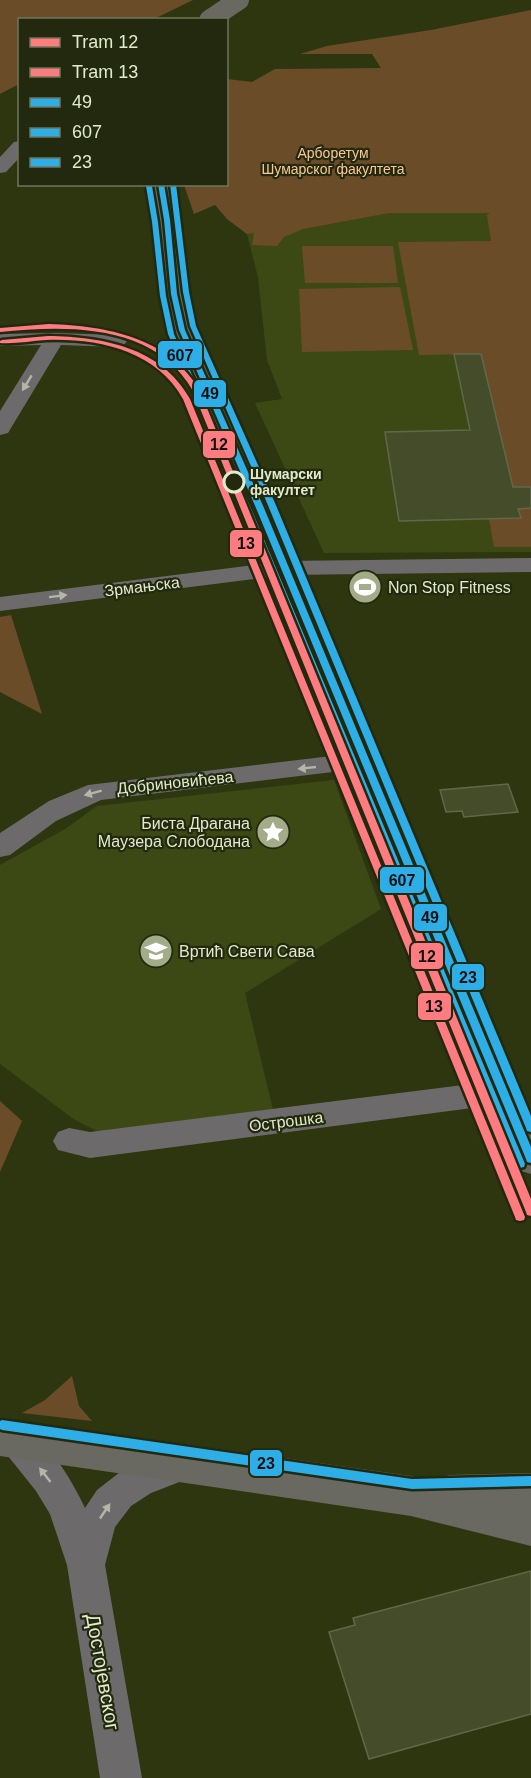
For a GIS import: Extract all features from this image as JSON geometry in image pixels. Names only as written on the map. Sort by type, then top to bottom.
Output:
[{"type":"main road","points":[[211,18],[239,0]]},
{"type":"main road","points":[[162,187],[176,305],[182,330],[204,376],[285,568],[531,1159]]},
{"type":"main road","points":[[7,1438],[411,1496],[531,1526]]},
{"type":"main road","points":[[411,1496],[531,1493]]},
{"type":"street","points":[[212,18],[252,0]]},
{"type":"street","points":[[0,168],[18,148]]},
{"type":"street","points":[[0,428],[55,339]]},
{"type":"street","points":[[0,340],[117,341]]},
{"type":"street","name":"Зрмањска","points":[[0,604],[285,568],[531,565]]},
{"type":"street","name":"Добриновићева","points":[[0,848],[50,811],[98,791],[365,761]]},
{"type":"street","name":"Острошка","points":[[69,1141],[90,1145],[503,1092]]},
{"type":"street","name":"Достојевског","points":[[7,1438],[49,1479],[64,1503],[86,1565],[121,1778]]},
{"type":"street","name":"Достојевског","points":[[86,1565],[98,1523],[104,1510],[114,1498],[140,1479],[186,1462]]},
{"type":"shaded area","points":[[531,78],[531,552],[324,553],[255,403],[282,399],[267,360],[258,277],[247,234],[227,219]]},
{"type":"shaded area","name":"Вртић Свети Сава","points":[[334,780],[381,909],[245,993],[276,1122],[99,1132],[75,1120],[0,1064],[0,865],[65,829],[97,806]]},
{"type":"green space","points":[[0,0],[193,0],[156,18],[18,18],[18,85],[0,94]]},
{"type":"green space","name":"Арборетум Шумарског факултета","points":[[531,10],[531,487],[513,487],[481,354],[419,355],[398,242],[491,241],[487,215],[490,213],[389,213],[303,229],[284,237],[277,246],[252,245],[254,233],[247,234],[227,219],[215,205],[194,214],[184,186],[228,186],[228,79],[252,82],[275,69],[381,68],[372,54],[300,54],[327,46],[431,30]]},
{"type":"green space","points":[[302,246],[393,246],[398,283],[305,283]]},
{"type":"green space","points":[[400,287],[413,350],[302,352],[299,289]]},
{"type":"green space","points":[[531,508],[531,547],[494,547],[489,519],[520,517],[518,509]]},
{"type":"green space","points":[[11,615],[42,714],[0,692],[0,617]]},
{"type":"green space","points":[[0,1101],[22,1121],[0,1172]]},
{"type":"green space","points":[[72,1376],[79,1406],[92,1421],[22,1413],[45,1400]]},
{"type":"building","points":[[454,354],[481,354],[513,487],[531,487],[531,508],[518,509],[521,518],[399,521],[385,432],[470,430]]},
{"type":"building","points":[[508,784],[518,812],[464,817],[462,811],[446,812],[440,790]]},
{"type":"building","points":[[531,1571],[531,1714],[369,1759],[329,1632],[355,1625],[353,1618]]},
{"type":"tram line","name":"12","points":[[0,330],[24,327],[75,327],[124,335],[147,344],[168,358],[193,385],[531,1212]]},
{"type":"tram line","name":"13","points":[[2,342],[72,338],[119,346],[141,355],[160,367],[184,394],[520,1217]]},
{"type":"transit line","name":"607","points":[[149,186],[163,296],[171,334],[249,513],[520,1164]]},
{"type":"transit line","name":"49","points":[[161,186],[174,294],[182,330],[260,508],[531,1159]]},
{"type":"transit line","name":"23","points":[[173,186],[186,292],[193,326],[271,503],[531,1128]]},
{"type":"transit line","name":"23","points":[[2,1425],[412,1484],[531,1481]]},
{"type":"place","name":"Шумарски факултет","points":[[234,482]]},
{"type":"place","name":"Non Stop Fitness","points":[[365,587]]},
{"type":"place","name":"Биста Драгана Маузера Слободана","points":[[273,832]]},
{"type":"place","name":"Вртић Свети Сава","points":[[156,951]]}]
